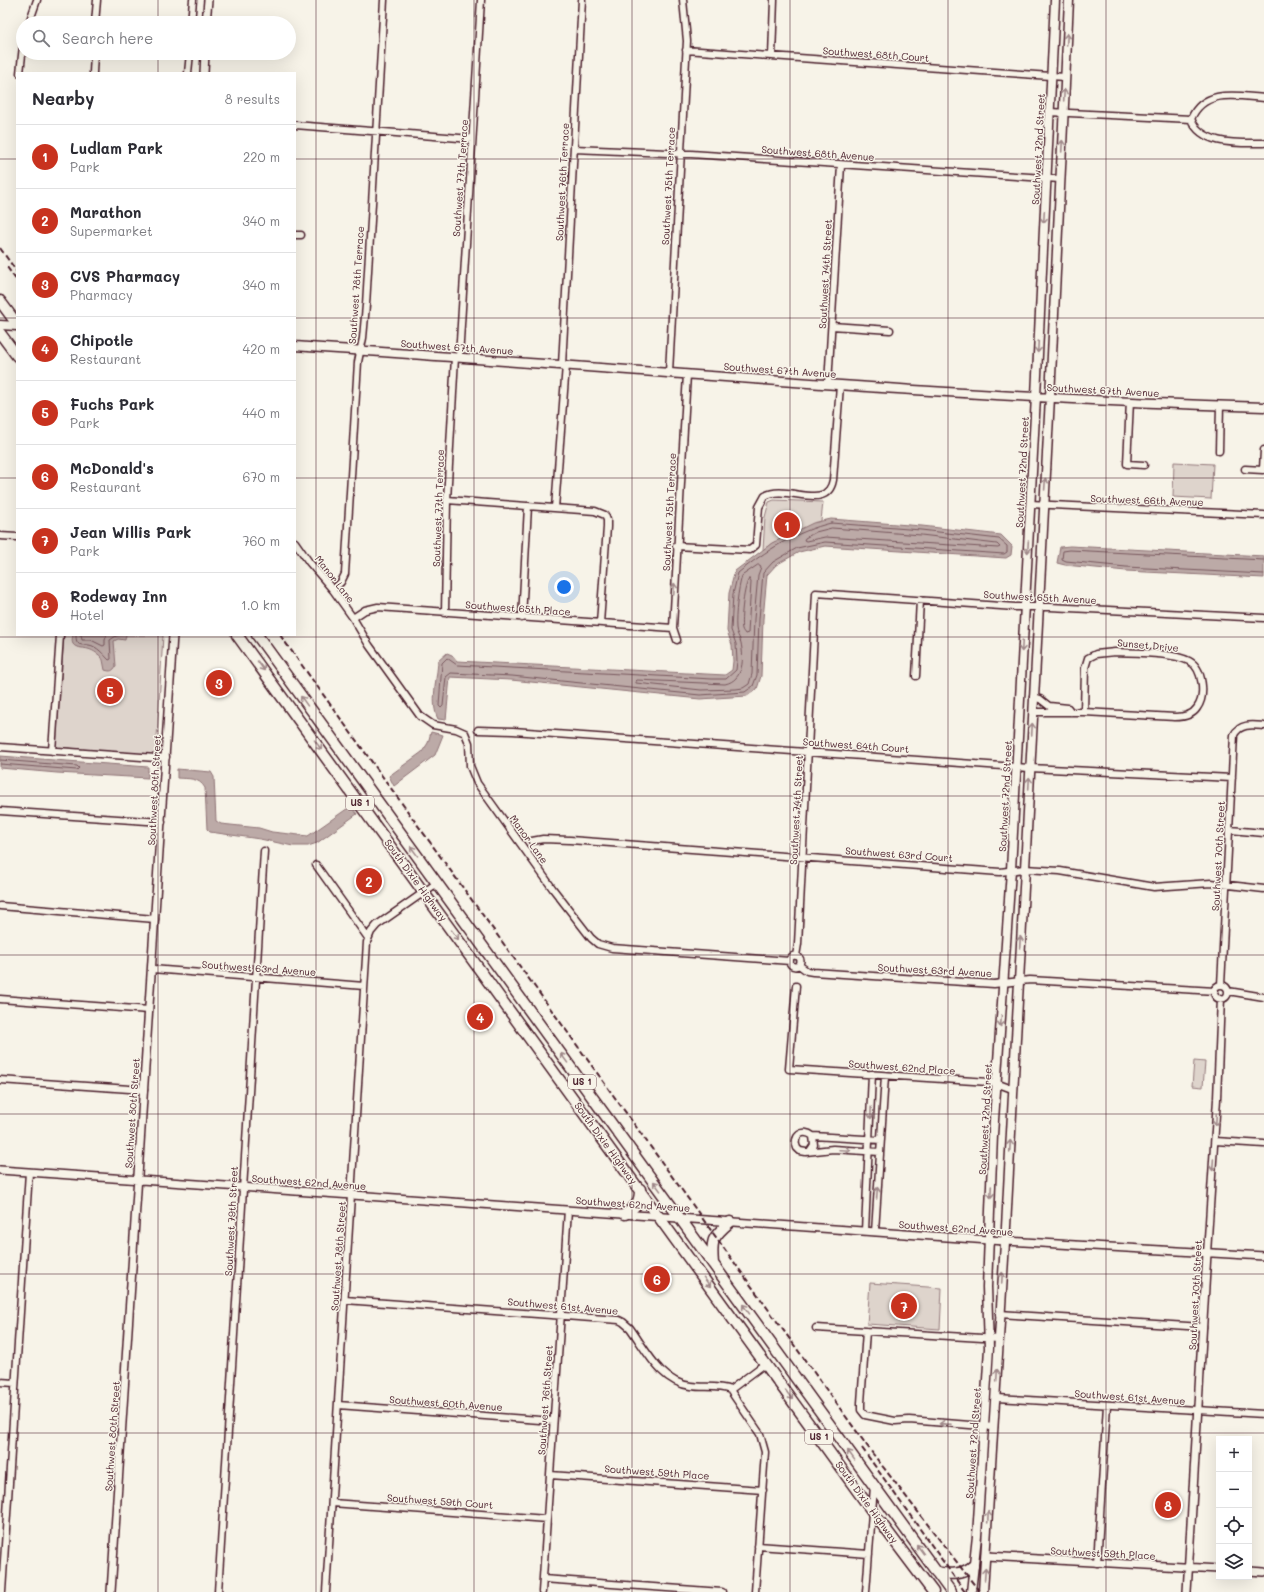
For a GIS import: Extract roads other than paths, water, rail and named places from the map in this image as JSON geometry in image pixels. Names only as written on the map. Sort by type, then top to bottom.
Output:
[{"type":"highway","points":[[0,301],[16,324]]},
{"type":"highway","points":[[0,333],[16,355]]},
{"type":"highway","name":"South Dixie Highway","points":[[238,636],[872,1511],[933,1592]]},
{"type":"highway","name":"South Dixie Highway","points":[[258,636],[335,745],[680,1217],[951,1592]]},
{"type":"highway","points":[[295,713],[308,715],[325,739],[335,745]]},
{"type":"highway","points":[[625,1214],[637,1205],[640,1198],[640,1190]]},
{"type":"highway","points":[[713,1264],[712,1243],[717,1232],[730,1222]]},
{"type":"highway","points":[[768,1340],[769,1356],[766,1363],[781,1366],[792,1372]]},
{"type":"highway","points":[[936,1572],[954,1574],[967,1571],[974,1566]]},
{"type":"main road","name":"Southwest 72nd Street","points":[[970,1592],[977,1536],[984,1427],[988,1338],[987,1287],[996,1083],[1011,870],[1055,0]]},
{"type":"main road","name":"Southwest 72nd Street","points":[[983,1592],[996,1398],[1039,607],[1069,0]]},
{"type":"main road","points":[[0,325],[16,325]]},
{"type":"main road","name":"Southwest 67th Avenue","points":[[296,346],[840,385],[1130,401],[1264,406]]},
{"type":"main road","points":[[977,1536],[978,1550],[981,1554],[986,1556]]},
{"type":"street","points":[[31,16],[37,0]]},
{"type":"street","points":[[95,16],[96,0]]},
{"type":"street","points":[[192,16],[193,0]]},
{"type":"street","points":[[207,16],[208,0]]},
{"type":"street","name":"Southwest 78th Terrace","points":[[333,590],[341,582],[345,574],[358,362],[365,313],[384,0]]},
{"type":"street","name":"Southwest 77th Terrace","points":[[445,612],[447,500],[480,0]]},
{"type":"street","name":"Southwest 76th Terrace","points":[[555,508],[564,365],[582,0]]},
{"type":"street","name":"Southwest 75th Terrace","points":[[668,372],[687,32],[683,0]]},
{"type":"street","points":[[772,56],[774,0]]},
{"type":"street","name":"Southwest 68th Court","points":[[686,50],[1065,77]]},
{"type":"street","points":[[20,72],[21,60]]},
{"type":"street","points":[[93,72],[94,60]]},
{"type":"street","points":[[188,72],[189,60]]},
{"type":"street","points":[[204,72],[205,60]]},
{"type":"street","points":[[1191,118],[1196,108],[1211,98],[1228,96],[1264,98]]},
{"type":"street","points":[[1050,112],[1191,118]]},
{"type":"street","points":[[1191,118],[1197,130],[1210,138],[1230,142],[1264,143]]},
{"type":"street","points":[[296,125],[472,139]]},
{"type":"street","name":"Southwest 68th Avenue","points":[[574,149],[680,154],[1060,179]]},
{"type":"street","name":"Southwest 74th Street","points":[[828,384],[841,165]]},
{"type":"street","points":[[832,326],[890,330]]},
{"type":"street","name":"Southwest 75th Terrace","points":[[673,628],[676,546],[687,374]]},
{"type":"street","points":[[676,546],[745,551],[752,550],[757,542],[759,507],[765,496],[778,492],[813,496],[826,494],[831,489],[833,480],[840,385]]},
{"type":"street","points":[[1130,401],[1127,464],[1144,465]]},
{"type":"street","points":[[1219,452],[1220,405]]},
{"type":"street","points":[[1245,470],[1263,470],[1264,450]]},
{"type":"street","points":[[447,500],[595,511],[605,515],[607,527],[600,624]]},
{"type":"street","name":"Southwest 66th Avenue","points":[[1030,504],[1264,515]]},
{"type":"street","points":[[522,618],[528,506]]},
{"type":"street","points":[[0,536],[16,537]]},
{"type":"street","name":"Manor Lane","points":[[296,543],[309,562],[333,590],[353,618],[369,645],[420,716],[431,724],[459,730],[467,735],[469,743],[470,766],[477,783],[580,926],[588,936],[598,944]]},
{"type":"street","name":"Southwest 74th Street","points":[[796,956],[804,857],[816,593]]},
{"type":"street","name":"Southwest 65th Avenue","points":[[816,593],[1025,607],[1264,618]]},
{"type":"street","points":[[916,676],[920,600]]},
{"type":"street","name":"Southwest 65th Place","points":[[353,618],[365,610],[374,607],[673,628]]},
{"type":"street","points":[[673,628],[678,640]]},
{"type":"street","points":[[52,751],[60,636]]},
{"type":"street","name":"Southwest 80th Street","points":[[111,1592],[156,919],[173,636]]},
{"type":"street","name":"Sunset Drive","points":[[1033,712],[1084,712],[1175,717],[1185,716],[1194,712],[1199,705],[1202,687],[1198,668],[1190,661],[1172,656],[1115,652],[1096,654],[1088,658],[1086,663],[1084,712]]},
{"type":"street","points":[[1034,697],[1047,706],[1068,708],[1071,712]]},
{"type":"street","name":"Southwest 70th Street","points":[[1221,985],[1234,740],[1238,729],[1248,726],[1264,726]]},
{"type":"street","name":"Southwest 64th Court","points":[[478,730],[500,730],[1030,768],[1232,778]]},
{"type":"street","points":[[0,747],[156,758],[166,757]]},
{"type":"street","points":[[0,811],[162,822]]},
{"type":"street","points":[[1230,830],[1264,832]]},
{"type":"street","name":"Southwest 63rd Court","points":[[532,841],[543,839],[562,840],[1000,872],[1024,869],[1079,874],[1154,887],[1207,883],[1264,889]]},
{"type":"street","name":"Southwest 79th Street","points":[[218,1592],[264,851]]},
{"type":"street","points":[[316,865],[368,938],[372,930],[377,925],[437,883]]},
{"type":"street","points":[[0,906],[156,919]]},
{"type":"street","name":"Southwest 78th Street","points":[[326,1592],[368,938]]},
{"type":"street","name":"Southwest 63rd Avenue","points":[[598,944],[616,948],[790,961],[793,966],[799,965],[807,971],[816,972],[994,984],[1030,980],[1215,991]]},
{"type":"street","points":[[790,961],[791,958],[796,956],[800,959],[799,965]]},
{"type":"street","name":"Southwest 63rd Avenue","points":[[152,969],[364,986]]},
{"type":"street","points":[[1228,991],[1226,996],[1221,998],[1215,995],[1215,991],[1218,986],[1221,985],[1228,991],[1264,997]]},
{"type":"street","name":"Southwest 62nd Place","points":[[796,986],[790,1069],[996,1083],[1012,1089]]},
{"type":"street","name":"Southwest 70th Street","points":[[1187,1592],[1215,1140],[1221,998]]},
{"type":"street","points":[[0,999],[149,1010]]},
{"type":"street","points":[[865,1232],[872,1074]]},
{"type":"street","points":[[875,1232],[885,1076]]},
{"type":"street","points":[[0,1080],[144,1090]]},
{"type":"street","points":[[880,1152],[833,1149],[806,1152],[800,1151],[797,1148],[795,1141],[802,1133],[808,1133],[813,1136],[881,1140]]},
{"type":"street","points":[[810,1151],[814,1145],[813,1136]]},
{"type":"street","points":[[1215,1140],[1264,1144]]},
{"type":"street","name":"Southwest 62nd Avenue","points":[[0,1170],[660,1217],[680,1217],[865,1232],[1264,1256]]},
{"type":"street","points":[[2,1592],[29,1172]]},
{"type":"street","name":"Southwest 76th Street","points":[[542,1592],[568,1210]]},
{"type":"street","name":"Southwest 61st Avenue","points":[[345,1300],[560,1315],[623,1322],[630,1328],[658,1366],[672,1380],[682,1385],[730,1390]]},
{"type":"street","points":[[1000,1314],[1204,1327]]},
{"type":"street","points":[[816,1328],[999,1339]]},
{"type":"street","points":[[866,1331],[861,1410],[867,1416],[894,1421],[909,1420],[994,1427]]},
{"type":"street","points":[[755,1592],[765,1458],[762,1440],[730,1390],[766,1363]]},
{"type":"street","points":[[0,1382],[15,1383]]},
{"type":"street","name":"Southwest 61st Avenue","points":[[996,1398],[1264,1414]]},
{"type":"street","name":"Southwest 60th Avenue","points":[[338,1405],[553,1421]]},
{"type":"street","points":[[1097,1563],[1107,1405]]},
{"type":"street","name":"Southwest 59th Place","points":[[550,1475],[762,1490]]},
{"type":"street","points":[[866,1592],[874,1486]]},
{"type":"street","name":"Southwest 59th Court","points":[[332,1503],[547,1519]]},
{"type":"street","points":[[758,1546],[869,1554]]},
{"type":"street","name":"Southwest 59th Place","points":[[986,1556],[1216,1569]]},
{"type":"street","points":[[1252,1571],[1264,1572]]},
{"type":"street","points":[[543,1579],[722,1592]]},
{"type":"water","points":[[831,519],[922,526],[1001,535],[1012,546],[1011,555],[1006,558],[825,546],[799,552],[776,565],[767,575],[763,619],[761,676],[757,689],[747,696],[700,699],[511,680],[450,677],[446,720],[438,719],[434,706],[434,698],[438,661],[447,653],[452,655],[457,661],[725,675],[732,670],[733,661],[732,645],[727,631],[729,593],[735,571],[772,543],[813,523]]},
{"type":"water","points":[[1070,546],[1264,556],[1264,578],[1126,571],[1057,563],[1060,547]]},
{"type":"water","points":[[73,636],[126,636],[125,640],[118,639],[114,641],[116,666],[112,671],[105,670],[103,660],[99,655],[90,650],[74,645],[72,640]]},
{"type":"water","points":[[431,732],[443,735],[435,755],[394,786],[389,776],[422,752],[428,743]]},
{"type":"water","points":[[0,756],[148,767],[148,778],[0,768]]},
{"type":"water","points":[[177,769],[211,772],[214,777],[216,821],[221,824],[259,828],[272,832],[308,836],[351,806],[357,814],[317,843],[308,846],[293,846],[260,839],[210,832],[207,829],[205,788],[203,784],[196,780],[177,778]]},
{"type":"railway","points":[[0,248],[16,271]]},
{"type":"railway","points":[[7,267],[16,280]]},
{"type":"railway","points":[[281,636],[873,1454],[980,1592]]},
{"type":"railway","points":[[862,1448],[965,1592]]},
{"type":"place","name":"Ludlam Park","points":[[787,525]]},
{"type":"place","name":"CVS Pharmacy","points":[[219,683]]},
{"type":"place","name":"Fuchs Park","points":[[110,691]]},
{"type":"place","name":"Marathon","points":[[369,881]]},
{"type":"place","name":"Chipotle","points":[[480,1017]]},
{"type":"place","name":"McDonald's","points":[[657,1279]]},
{"type":"place","name":"Jean Willis Park","points":[[904,1306]]},
{"type":"place","name":"Rodeway Inn","points":[[1168,1505]]}]
